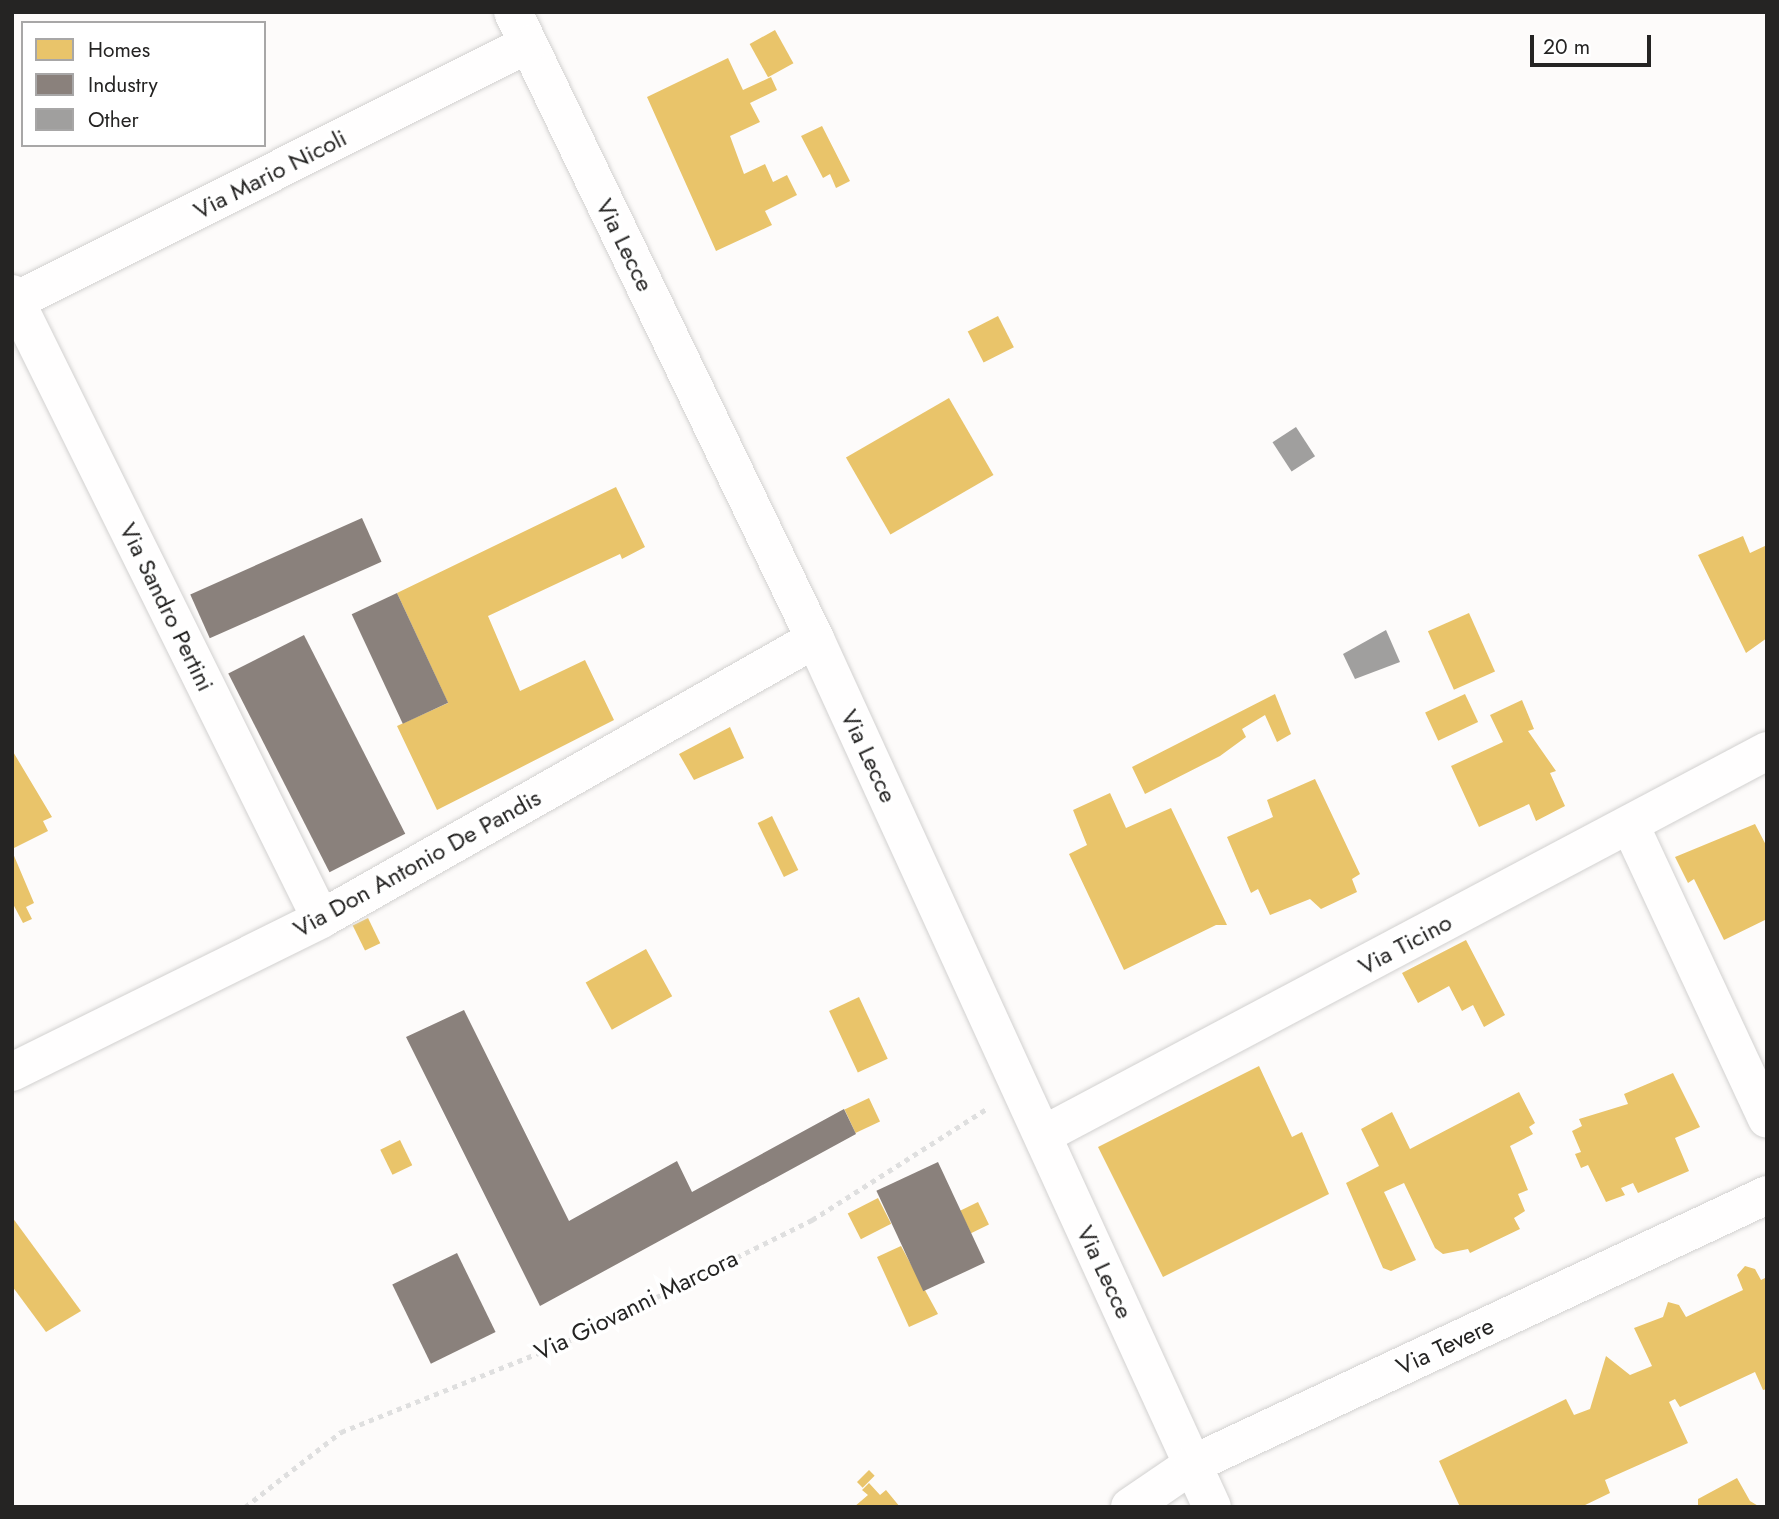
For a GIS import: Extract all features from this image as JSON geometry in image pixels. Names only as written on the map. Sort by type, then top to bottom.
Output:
[{"type":"street","name":"Via Mario Nicoli","points":[[13,299],[520,28]]},
{"type":"street","name":"Via Lecce","points":[[520,28],[815,639],[1212,1507]]},
{"type":"street","name":"Via Sandro Pertini","points":[[13,299],[321,919]]},
{"type":"street","name":"Via Don Antonio De Pandis","points":[[12,1072],[321,919],[815,639]]},
{"type":"street","name":"Via Ticino","points":[[1043,1135],[1767,751]]},
{"type":"street","points":[[1630,825],[1767,1119]]},
{"type":"street","name":"Via Tevere","points":[[1130,1507],[1193,1464],[1767,1195]]},
{"type":"path","name":"Via Giovanni Marcora","points":[[245,1507],[341,1432],[566,1342],[812,1220],[1021,1087]]},
{"type":"building: Homes","points":[[775,30],[793,63],[768,77],[750,44]]},
{"type":"building: Homes","points":[[728,58],[743,90],[771,77],[777,90],[750,103],[760,122],[730,136],[744,174],[765,164],[773,182],[787,175],[797,195],[765,211],[772,225],[716,251],[647,97]]},
{"type":"building: Homes","points":[[822,126],[850,181],[836,188],[830,174],[823,178],[801,136]]},
{"type":"building: Homes","points":[[998,316],[1014,347],[984,363],[968,331]]},
{"type":"building: Homes","points":[[949,398],[994,475],[890,535],[846,458]]},
{"type":"building: Homes","points":[[616,487],[645,547],[622,559],[620,554],[488,616],[520,691],[585,660],[614,720],[437,810],[397,726],[448,703],[397,593]]},
{"type":"building: Homes","points":[[1743,536],[1750,553],[1767,545],[1767,638],[1746,653],[1698,555]]},
{"type":"building: Homes","points":[[1469,613],[1495,671],[1454,690],[1428,631]]},
{"type":"building: Homes","points":[[1275,694],[1291,734],[1277,742],[1265,715],[1242,729],[1246,737],[1220,756],[1145,794],[1132,767]]},
{"type":"building: Homes","points":[[1465,694],[1478,722],[1438,741],[1425,713]]},
{"type":"building: Homes","points":[[1522,700],[1534,729],[1528,731],[1556,771],[1550,773],[1565,806],[1536,821],[1529,804],[1479,827],[1451,766],[1503,742],[1490,715]]},
{"type":"building: Homes","points":[[730,727],[744,758],[694,780],[679,754]]},
{"type":"building: Homes","points":[[12,750],[52,817],[43,821],[48,831],[12,849]]},
{"type":"building: Homes","points":[[1315,779],[1360,874],[1352,879],[1357,892],[1321,909],[1310,899],[1270,915],[1258,889],[1251,893],[1227,837],[1273,817],[1267,800]]},
{"type":"building: Homes","points":[[1110,793],[1126,828],[1171,808],[1227,925],[1216,925],[1124,970],[1069,854],[1087,845],[1073,810]]},
{"type":"building: Homes","points":[[772,816],[798,870],[784,877],[758,823]]},
{"type":"building: Homes","points":[[1755,824],[1767,847],[1767,919],[1724,940],[1694,879],[1688,883],[1675,857]]},
{"type":"building: Homes","points":[[12,851],[34,903],[26,907],[32,919],[23,923],[12,902]]},
{"type":"building: Homes","points":[[368,918],[380,943],[365,951],[353,925]]},
{"type":"building: Homes","points":[[1466,940],[1505,1015],[1484,1027],[1473,1005],[1462,1011],[1449,986],[1418,1003],[1402,973]]},
{"type":"building: Homes","points":[[646,949],[672,996],[612,1030],[586,982]]},
{"type":"building: Homes","points":[[859,997],[888,1059],[858,1073],[829,1011]]},
{"type":"building: Homes","points":[[1259,1066],[1292,1137],[1302,1132],[1329,1194],[1163,1277],[1098,1147]]},
{"type":"building: Homes","points":[[1673,1073],[1700,1127],[1675,1138],[1689,1171],[1638,1193],[1633,1183],[1621,1188],[1625,1195],[1606,1202],[1588,1165],[1581,1168],[1575,1154],[1581,1152],[1572,1131],[1582,1126],[1579,1119],[1628,1104],[1624,1094]]},
{"type":"building: Homes","points":[[1519,1092],[1535,1123],[1529,1127],[1533,1134],[1510,1146],[1528,1190],[1518,1194],[1525,1211],[1514,1218],[1520,1229],[1470,1253],[1468,1249],[1443,1254],[1435,1248],[1404,1183],[1384,1192],[1416,1260],[1391,1271],[1383,1268],[1346,1183],[1379,1166],[1361,1129],[1392,1112],[1410,1149]]},
{"type":"building: Homes","points":[[869,1098],[880,1122],[856,1133],[845,1109]]},
{"type":"building: Homes","points":[[400,1140],[412,1165],[393,1175],[380,1150]]},
{"type":"building: Homes","points":[[878,1198],[891,1224],[861,1239],[848,1213]]},
{"type":"building: Homes","points":[[978,1202],[989,1224],[971,1233],[960,1211]]},
{"type":"building: Homes","points":[[12,1217],[81,1311],[46,1332],[12,1286]]},
{"type":"building: Homes","points":[[901,1246],[938,1314],[909,1327],[877,1257]]},
{"type":"building: Homes","points":[[1745,1266],[1755,1269],[1761,1280],[1767,1277],[1767,1389],[1763,1390],[1755,1372],[1680,1407],[1675,1399],[1669,1402],[1688,1443],[1605,1480],[1610,1493],[1581,1507],[1460,1507],[1439,1461],[1566,1399],[1574,1415],[1590,1409],[1606,1356],[1630,1375],[1652,1366],[1634,1328],[1663,1317],[1668,1302],[1679,1305],[1686,1317],[1743,1290],[1737,1275]]},
{"type":"building: Homes","points":[[869,1470],[875,1476],[863,1488],[857,1482]]},
{"type":"building: Homes","points":[[1737,1478],[1750,1501],[1760,1507],[1698,1507],[1698,1499]]},
{"type":"building: Homes","points":[[869,1483],[880,1495],[886,1490],[900,1507],[854,1507],[868,1495],[862,1490]]},
{"type":"building: Industry","points":[[362,518],[382,562],[210,638],[190,594]]},
{"type":"building: Industry","points":[[397,593],[448,703],[403,724],[352,614]]},
{"type":"building: Industry","points":[[304,635],[405,834],[330,872],[228,674]]},
{"type":"building: Industry","points":[[464,1010],[569,1221],[677,1161],[692,1192],[844,1109],[856,1134],[540,1306],[406,1037]]},
{"type":"building: Industry","points":[[938,1162],[985,1263],[923,1291],[876,1191]]},
{"type":"building: Industry","points":[[457,1253],[496,1332],[431,1364],[392,1285]]},
{"type":"building: Other","points":[[1296,427],[1315,456],[1292,472],[1273,442]]},
{"type":"building: Other","points":[[1386,630],[1400,662],[1355,679],[1343,654]]}]
